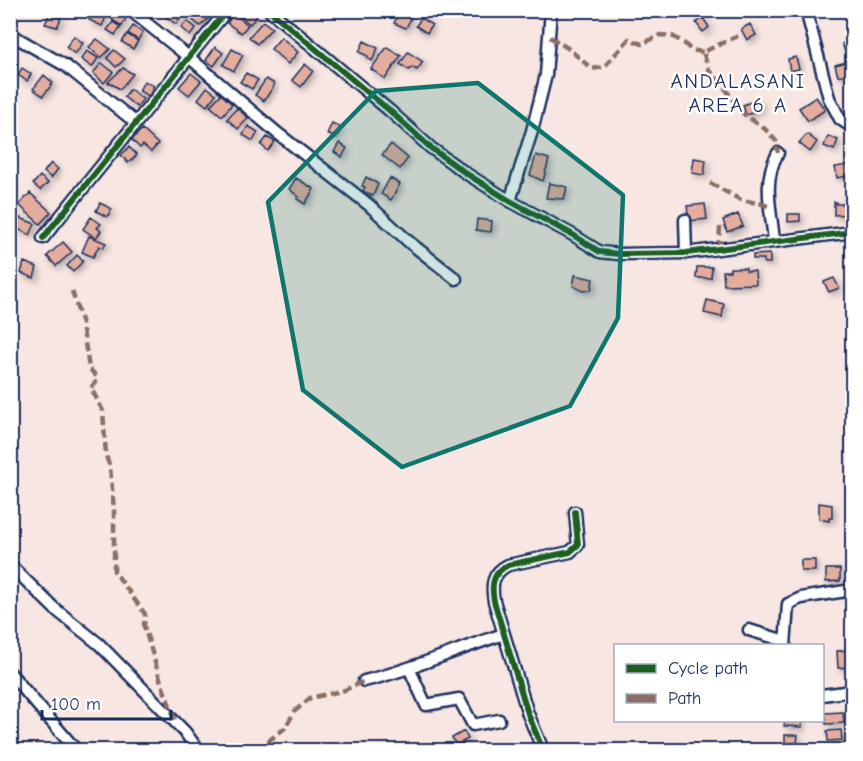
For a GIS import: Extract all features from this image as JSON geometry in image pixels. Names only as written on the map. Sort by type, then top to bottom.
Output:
[{"type":"street","points":[[130,10],[456,279]]},
{"type":"street","points":[[43,237],[227,10]]},
{"type":"street","points":[[270,10],[431,148],[510,201],[603,253],[686,253],[774,240],[852,232]]},
{"type":"street","points":[[510,201],[532,131],[546,75],[551,10]]},
{"type":"street","points":[[806,10],[829,98],[840,119],[852,127]]},
{"type":"street","points":[[10,34],[66,66],[135,122]]},
{"type":"street","points":[[774,240],[768,189],[772,163],[778,153]]},
{"type":"street","points":[[685,220],[686,253]]},
{"type":"street","points":[[543,750],[528,714],[492,591],[495,575],[500,569],[508,565],[570,552],[578,545],[575,512]]},
{"type":"street","points":[[10,565],[55,609],[99,644],[181,727],[198,750]]},
{"type":"street","points":[[749,630],[785,643],[789,604],[801,598],[852,590]]},
{"type":"street","points":[[364,681],[438,659],[468,645],[504,634]]},
{"type":"street","points":[[409,668],[426,705],[459,699],[473,725],[499,720]]},
{"type":"street","points":[[10,673],[76,750]]},
{"type":"street","points":[[824,695],[852,691]]},
{"type":"highlighted area","points":[[478,83],[623,195],[618,318],[570,406],[402,467],[303,390],[268,202],[376,91]]},
{"type":"building","points":[[94,10],[106,17],[102,26],[89,20]]},
{"type":"building","points":[[171,10],[175,10],[182,16],[176,24],[166,17]]},
{"type":"building","points":[[192,10],[199,10],[209,18],[200,26],[188,16]]},
{"type":"building","points":[[239,10],[250,10],[257,16],[250,24],[236,13]]},
{"type":"building","points":[[117,12],[126,18],[122,26],[112,20]]},
{"type":"building","points":[[50,13],[61,18],[57,27],[45,24]]},
{"type":"building","points":[[399,13],[411,18],[406,28],[394,23]]},
{"type":"building","points":[[234,14],[248,25],[241,33],[227,23]]},
{"type":"building","points":[[421,18],[432,25],[427,33],[416,26]]},
{"type":"building","points":[[703,18],[709,27],[703,32],[696,23]]},
{"type":"building","points":[[187,21],[196,28],[190,36],[181,28]]},
{"type":"building","points":[[263,21],[272,28],[257,44],[249,37]]},
{"type":"building","points":[[113,22],[121,27],[115,35],[107,30]]},
{"type":"building","points":[[750,24],[756,35],[747,40],[741,29]]},
{"type":"building","points":[[133,26],[143,32],[138,40],[128,33]]},
{"type":"building","points":[[127,34],[138,41],[133,49],[122,42]]},
{"type":"building","points":[[74,36],[83,43],[75,54],[66,47]]},
{"type":"building","points":[[281,37],[298,52],[288,64],[271,49]]},
{"type":"building","points":[[97,39],[110,49],[101,58],[89,47]]},
{"type":"building","points":[[852,40],[852,54],[847,56],[842,44]]},
{"type":"building","points":[[364,41],[378,48],[372,61],[367,58],[368,56],[359,52]]},
{"type":"building","points":[[215,47],[223,53],[214,66],[206,60]]},
{"type":"building","points":[[387,47],[401,56],[385,79],[371,69]]},
{"type":"building","points":[[232,49],[243,55],[234,71],[223,65]]},
{"type":"building","points":[[114,50],[125,59],[116,67],[107,58]]},
{"type":"building","points":[[87,51],[98,58],[92,67],[81,59]]},
{"type":"building","points":[[408,52],[423,62],[417,70],[412,67],[409,70],[400,64]]},
{"type":"building","points":[[796,57],[799,69],[790,71],[788,59]]},
{"type":"building","points":[[850,61],[852,72],[838,76],[835,65]]},
{"type":"building","points":[[102,63],[113,72],[104,83],[93,73]]},
{"type":"building","points":[[305,64],[313,71],[301,87],[292,80]]},
{"type":"building","points":[[22,68],[31,74],[27,81],[18,75]]},
{"type":"building","points":[[123,68],[133,74],[120,89],[108,82]]},
{"type":"building","points":[[191,73],[201,81],[189,95],[179,87]]},
{"type":"building","points":[[246,73],[258,80],[252,89],[240,82]]},
{"type":"building","points":[[44,75],[53,83],[43,96],[33,89]]},
{"type":"building","points":[[266,79],[275,84],[264,101],[255,95]]},
{"type":"building","points":[[144,81],[154,86],[149,96],[139,91]]},
{"type":"building","points":[[207,87],[216,94],[207,106],[198,99]]},
{"type":"building","points":[[130,89],[143,99],[137,107],[124,97]]},
{"type":"building","points":[[221,94],[232,104],[222,116],[210,106]]},
{"type":"building","points":[[816,97],[825,110],[808,121],[799,108]]},
{"type":"building","points":[[758,99],[762,109],[746,115],[743,105]]},
{"type":"building","points":[[237,108],[248,118],[238,129],[227,119]]},
{"type":"building","points":[[332,123],[341,128],[336,138],[327,134]]},
{"type":"building","points":[[248,126],[258,132],[253,141],[243,135]]},
{"type":"building","points":[[142,129],[158,144],[151,152],[143,145],[140,148],[132,140]]},
{"type":"building","points":[[807,134],[817,142],[810,152],[799,143]]},
{"type":"building","points":[[828,136],[838,140],[834,150],[824,146]]},
{"type":"building","points":[[267,137],[275,142],[268,151],[261,145]]},
{"type":"building","points":[[339,143],[347,148],[342,157],[334,152]]},
{"type":"building","points":[[391,144],[408,158],[400,169],[382,155]]},
{"type":"building","points":[[129,147],[137,155],[128,163],[121,155]]},
{"type":"building","points":[[536,155],[549,159],[543,181],[530,175]]},
{"type":"building","points":[[694,158],[706,160],[704,175],[692,173]]},
{"type":"building","points":[[51,163],[58,169],[51,178],[44,172]]},
{"type":"building","points":[[847,165],[848,176],[837,178],[835,167]]},
{"type":"building","points":[[40,176],[48,183],[40,190],[33,184]]},
{"type":"building","points":[[366,177],[378,184],[373,196],[363,191],[365,187],[362,186]]},
{"type":"building","points":[[296,178],[314,189],[305,204],[297,199],[299,197],[289,189]]},
{"type":"building","points":[[390,178],[400,184],[391,200],[381,194]]},
{"type":"building","points":[[549,183],[567,187],[564,199],[546,198]]},
{"type":"building","points":[[30,193],[51,212],[40,224],[19,205]]},
{"type":"building","points":[[844,197],[852,197],[852,214],[834,215],[834,202],[845,204]]},
{"type":"building","points":[[100,203],[112,209],[107,217],[96,211]]},
{"type":"building","points":[[705,204],[707,219],[689,221],[687,206]]},
{"type":"building","points":[[738,214],[743,226],[727,232],[723,220]]},
{"type":"building","points":[[788,214],[800,214],[800,221],[788,222]]},
{"type":"building","points":[[18,217],[35,224],[30,235],[14,227]]},
{"type":"building","points":[[91,217],[101,224],[97,228],[101,231],[96,238],[83,229]]},
{"type":"building","points":[[477,219],[492,221],[491,232],[476,230]]},
{"type":"building","points":[[89,236],[106,243],[103,248],[99,246],[93,257],[82,252]]},
{"type":"building","points":[[63,242],[72,252],[56,266],[47,256]]},
{"type":"building","points":[[770,254],[770,263],[764,263],[764,259],[753,259],[753,255]]},
{"type":"building","points":[[77,255],[83,261],[73,272],[67,266]]},
{"type":"building","points":[[24,262],[37,267],[34,278],[21,273]]},
{"type":"building","points":[[697,267],[712,267],[711,278],[696,278]]},
{"type":"building","points":[[730,268],[746,268],[746,271],[755,271],[756,284],[724,285],[723,271],[730,271]]},
{"type":"building","points":[[575,275],[593,279],[591,290],[583,291],[573,286]]},
{"type":"building","points":[[834,278],[839,288],[829,292],[824,282]]},
{"type":"building","points":[[707,300],[724,304],[722,317],[704,313]]},
{"type":"building","points":[[819,503],[832,505],[832,518],[829,518],[829,521],[819,519]]},
{"type":"building","points":[[801,560],[815,560],[815,571],[801,571]]},
{"type":"building","points":[[826,569],[840,569],[840,581],[826,582]]},
{"type":"building","points":[[849,650],[850,667],[838,668],[837,651]]},
{"type":"building","points":[[843,712],[844,723],[826,724],[825,713]]},
{"type":"building","points":[[785,722],[802,722],[802,727],[784,726]]},
{"type":"building","points":[[841,730],[842,740],[828,741],[827,731]]},
{"type":"building","points":[[464,731],[468,739],[456,745],[452,738]]},
{"type":"building","points":[[785,735],[798,735],[797,743],[785,743]]},
{"type":"marked path","points":[[550,37],[569,49],[592,69],[604,67],[629,39],[642,44],[660,35],[672,36],[691,50],[703,52]]},
{"type":"marked path","points":[[738,36],[703,52],[709,70],[723,85],[741,112],[765,129],[776,141],[778,153]]},
{"type":"marked path","points":[[710,183],[741,200],[770,207]]},
{"type":"marked path","points":[[719,249],[720,227]]},
{"type":"marked path","points":[[72,291],[82,324],[89,368],[97,377],[91,388],[103,411],[106,456],[110,467],[114,510],[114,571],[145,614],[144,626],[176,722]]},
{"type":"marked path","points":[[847,502],[852,486]]},
{"type":"marked path","points":[[257,750],[285,728],[295,711],[310,698],[345,690],[364,681]]},
{"type":"cycle path","points":[[43,238],[227,10]]},
{"type":"cycle path","points":[[269,10],[431,148],[510,201],[600,252],[686,253],[852,232]]},
{"type":"cycle path","points":[[543,750],[528,714],[494,601],[493,585],[496,576],[508,565],[570,552],[578,545],[575,512]]},
{"type":"district","name":"ANDALASANI AREA 6 A","points":[[738,93]]}]
